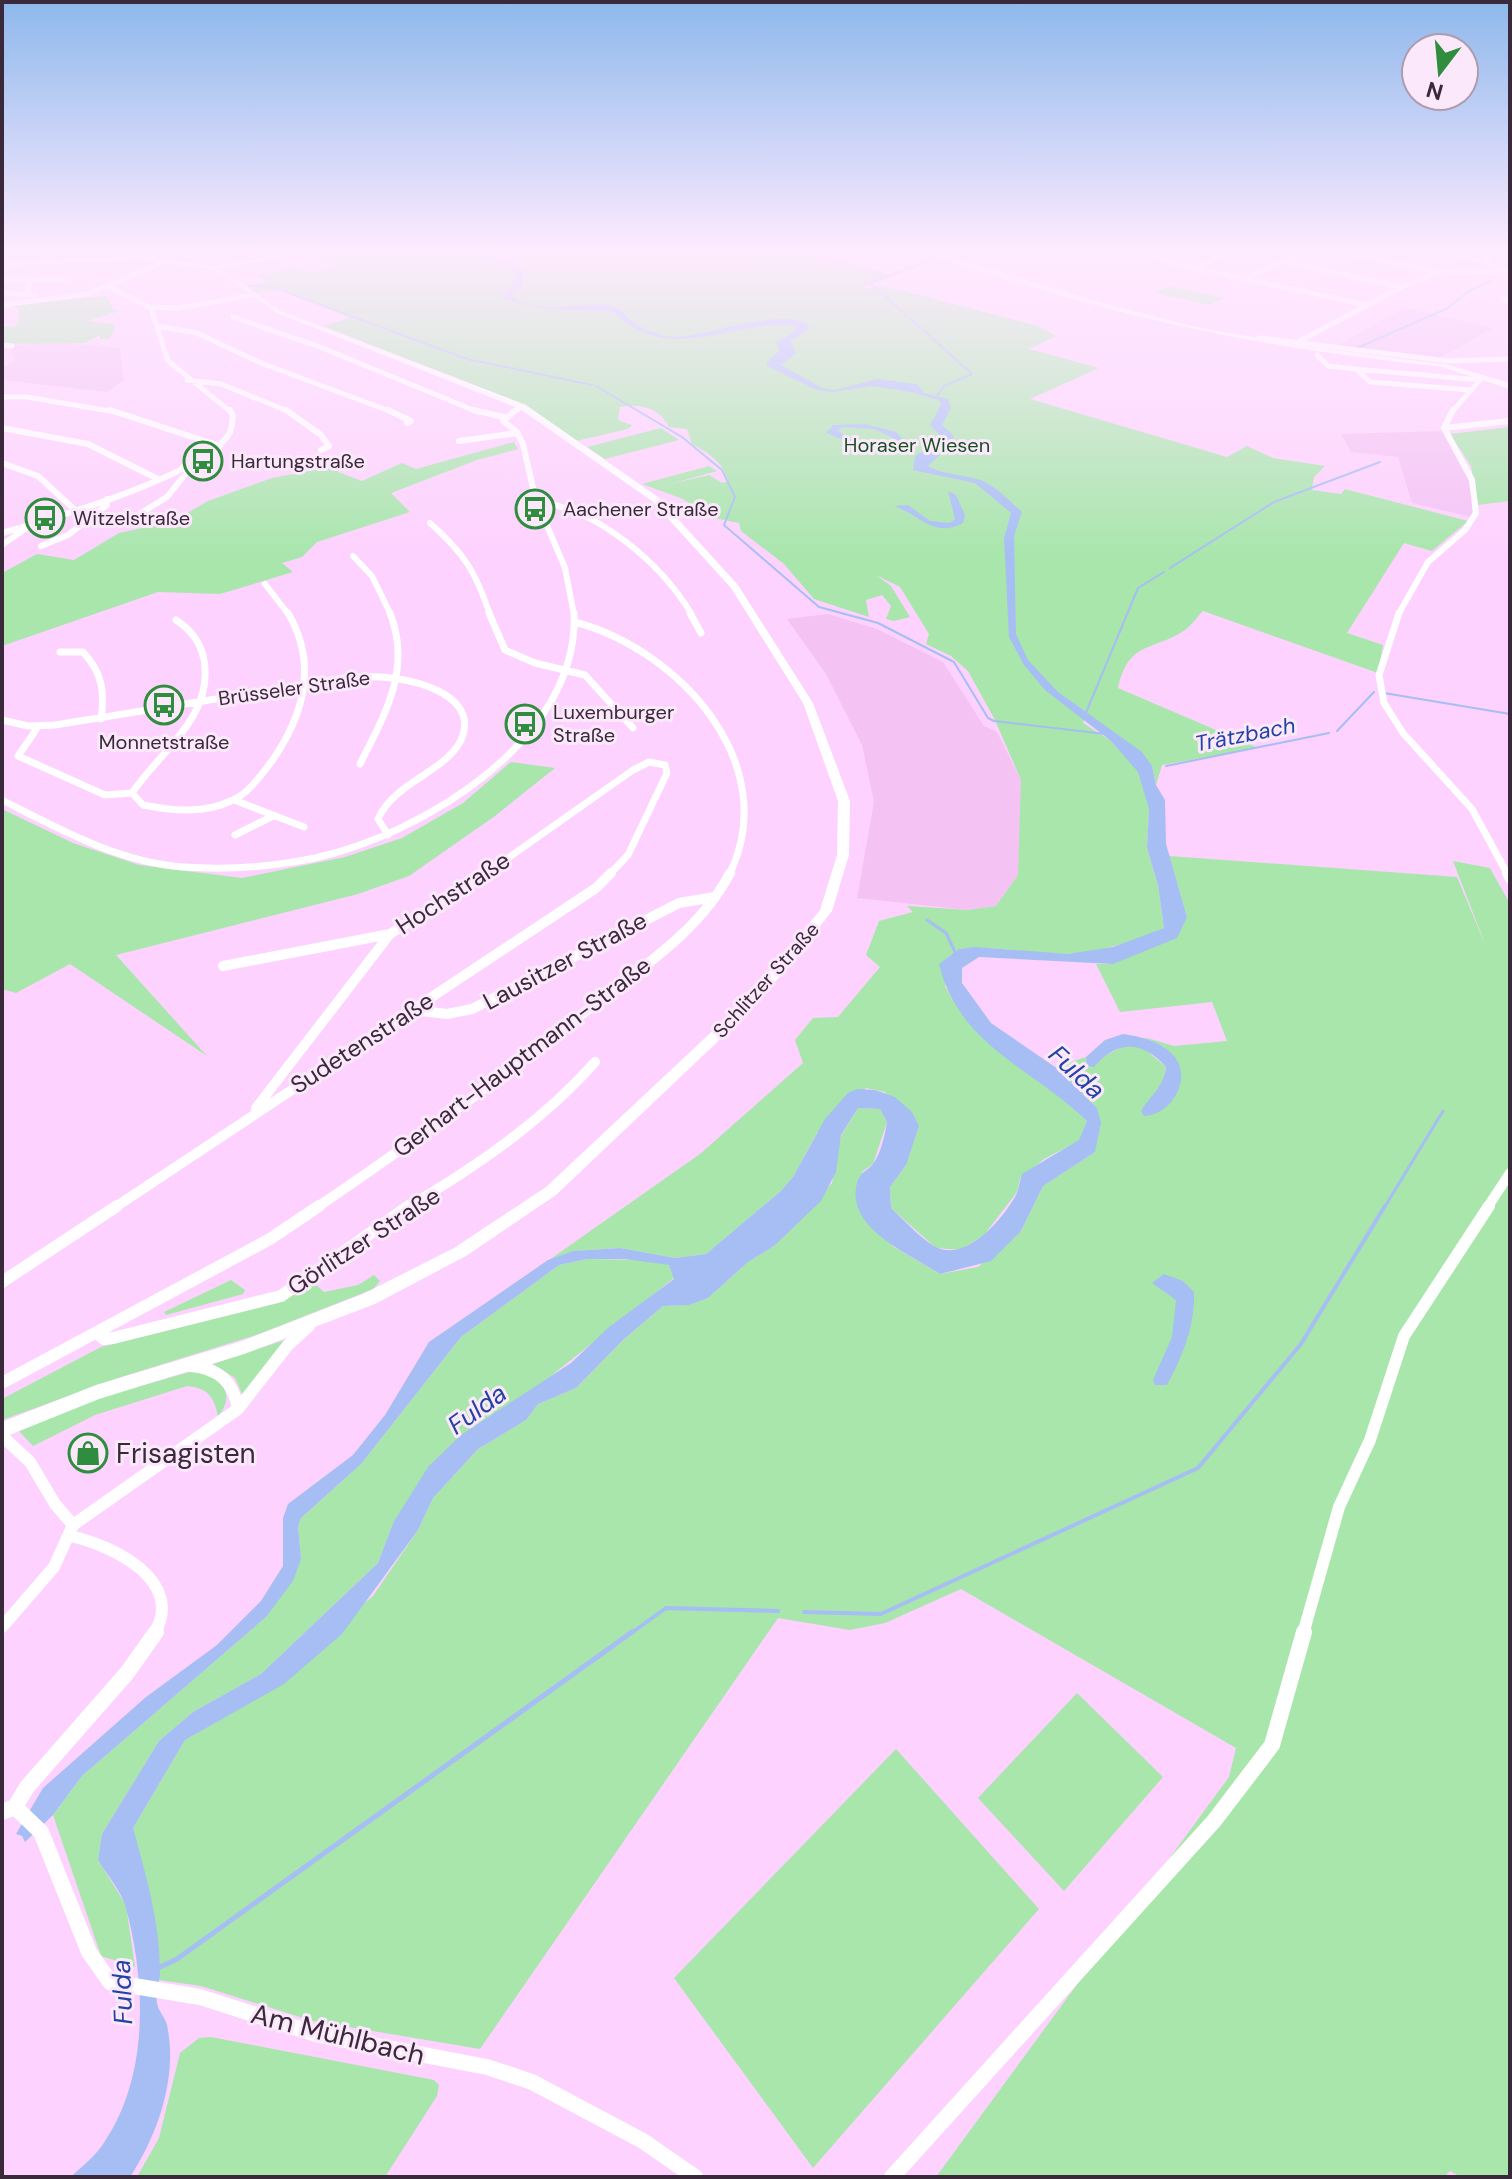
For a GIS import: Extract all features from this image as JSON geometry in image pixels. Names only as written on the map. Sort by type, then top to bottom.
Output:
[{"type":"highway","points":[[1445,365],[1510,371]]},
{"type":"highway","points":[[1445,365],[1510,382]]},
{"type":"main road","name":"Schlitzer Straße","points":[[2,1433],[96,1392],[314,1322],[383,1292],[460,1252],[551,1191],[597,1151],[782,966],[826,911],[843,855],[844,801],[816,721],[748,603],[655,499],[523,407],[388,355]]},
{"type":"main road","points":[[1355,355],[1445,365]]},
{"type":"street","points":[[2,533],[158,479],[220,446],[232,432],[233,415],[226,406],[187,380],[164,355]]},
{"type":"street","points":[[243,355],[373,403],[411,421],[407,423]]},
{"type":"street","points":[[339,355],[484,414],[504,417],[523,407]]},
{"type":"street","points":[[1317,355],[1328,366],[1480,380],[1445,421],[1444,428],[1468,467],[1476,514],[1470,525],[1435,553],[1403,601],[1388,646],[1379,690],[1402,728],[1476,815],[1510,879]]},
{"type":"street","points":[[1395,355],[1448,361],[1510,359]]},
{"type":"street","points":[[1356,369],[1363,379],[1383,385],[1470,390]]},
{"type":"street","points":[[187,380],[202,379],[238,389],[310,423],[327,440],[329,446],[321,450]]},
{"type":"street","points":[[2,397],[27,397],[109,410],[220,446]]},
{"type":"street","points":[[2,800],[99,847],[142,860],[185,867],[224,868],[293,862],[388,835],[446,805],[499,763],[542,715],[567,669],[575,622],[567,576],[537,502],[518,433],[503,423],[504,417]]},
{"type":"street","points":[[1444,428],[1510,421]]},
{"type":"street","points":[[2,428],[88,444],[158,479]]},
{"type":"street","points":[[459,441],[518,433]]},
{"type":"street","points":[[2,463],[38,476],[75,510]]},
{"type":"street","points":[[141,513],[152,510],[178,484],[187,472],[183,467]]},
{"type":"street","points":[[41,546],[59,540],[98,513],[107,505],[107,499]]},
{"type":"street","points":[[537,502],[561,503],[644,560],[684,602],[701,633]]},
{"type":"street","points":[[430,523],[458,548],[478,577],[493,625],[505,650],[535,663],[585,675],[633,728]]},
{"type":"street","points":[[2,545],[29,525]]},
{"type":"street","points":[[353,556],[370,568],[399,631],[398,678],[391,704],[360,764]]},
{"type":"street","points":[[132,793],[143,805],[178,811],[197,810],[234,800],[250,789],[288,737],[306,684],[301,638],[287,605],[265,584]]},
{"type":"street","points":[[38,727],[18,756],[105,795],[132,793],[180,738],[200,702],[204,658],[194,636],[176,620]]},
{"type":"street","name":"Gerhart-Hauptmann-Straße","points":[[2,1383],[270,1239],[460,1110],[636,972],[715,897],[736,860],[748,816],[743,783],[725,740],[701,705],[663,668],[609,633],[575,622]]},
{"type":"street","points":[[60,652],[83,652],[94,665],[103,682],[101,719]]},
{"type":"street","name":"Brüsseler Straße","points":[[2,720],[38,727],[353,677],[398,678],[428,686],[447,696],[458,709],[463,728],[449,755],[382,805],[378,819],[388,835]]},
{"type":"street","name":"Hochstraße","points":[[223,966],[390,934],[475,881],[633,770],[649,762],[659,762]]},
{"type":"street","name":"Sudetenstraße","points":[[2,1282],[596,888],[613,873],[639,833],[667,773],[659,762]]},
{"type":"street","points":[[234,800],[304,827]]},
{"type":"street","points":[[235,835],[273,816]]},
{"type":"street","name":"Lausitzer Straße","points":[[413,1010],[447,1014],[472,1009],[679,903],[715,897]]},
{"type":"street","points":[[253,1113],[390,934]]},
{"type":"street","name":"Görlitzer Straße","points":[[96,1333],[104,1339],[113,1338],[281,1296],[404,1209],[477,1166],[579,1080],[595,1062]]},
{"type":"street","points":[[892,2177],[1214,1821],[1272,1745],[1339,1507],[1370,1440],[1404,1336],[1510,1173]]},
{"type":"street","points":[[2,1627],[41,1584],[72,1530],[238,1409],[260,1386],[284,1347],[314,1322]]},
{"type":"street","points":[[181,1366],[201,1366],[219,1373],[232,1385],[238,1409]]},
{"type":"street","points":[[2,1433],[30,1462],[72,1530]]},
{"type":"street","name":"Am Mühlbach","points":[[72,1530],[122,1554],[162,1595],[162,1619],[127,1673],[27,1787],[13,1812],[41,1832],[99,1971],[118,1985],[173,1991],[319,2035],[487,2067],[532,2082],[643,2141],[695,2177]]},
{"type":"shaded area","points":[[13,355],[121,355],[124,380],[107,392],[2,380],[2,368],[15,360]]},
{"type":"shaded area","points":[[1401,355],[1446,355],[1438,359]]},
{"type":"shaded area","points":[[1443,431],[1466,467],[1473,505],[1471,517],[1412,503],[1398,457],[1351,452],[1341,434]]},
{"type":"shaded area","points":[[828,614],[877,629],[943,662],[984,726],[997,732],[1021,780],[1021,829],[1018,875],[996,906],[968,910],[857,898],[874,802],[862,745],[826,674],[787,619]]},
{"type":"green space","name":"Horaser Wiesen","points":[[397,355],[1050,355],[1099,368],[1030,399],[1227,457],[1247,446],[1273,458],[1325,466],[1314,477],[1312,490],[1341,494],[1345,489],[1468,521],[1432,551],[1404,543],[1347,633],[1383,645],[1378,673],[1203,611],[1185,630],[1143,649],[1128,662],[1118,688],[1258,748],[1162,765],[1156,785],[1152,766],[1086,714],[1083,723],[1111,741],[1139,772],[1149,809],[1147,848],[1158,885],[1164,928],[1116,946],[1079,953],[959,949],[945,986],[959,1010],[992,1046],[1087,1121],[1079,1141],[1044,1159],[1020,1179],[1017,1192],[984,1235],[961,1250],[936,1248],[891,1208],[890,1187],[906,1165],[885,1092],[866,1088],[817,1133],[793,1177],[781,1191],[706,1254],[675,1258],[620,1248],[573,1251],[549,1260],[700,1154],[803,1063],[795,1040],[813,1018],[838,1017],[880,967],[866,955],[879,921],[913,912],[907,906],[968,910],[996,906],[1018,875],[1021,780],[995,720],[968,671],[951,656],[926,644],[929,634],[900,587],[876,575],[891,586],[910,617],[894,621],[886,619],[891,606],[882,595],[866,600],[869,617],[814,599],[784,564],[741,531],[739,523],[709,517],[683,499],[642,484],[709,466],[717,471],[670,484],[709,475],[722,483],[728,481],[714,458],[692,444],[687,429],[669,427],[660,415],[649,408],[620,407],[618,420],[632,425],[628,429],[576,441],[516,401]]},
{"type":"green space","points":[[1510,427],[1510,501],[1478,505],[1471,466],[1450,434]]},
{"type":"green space","points":[[661,428],[679,440],[605,459],[587,447]]},
{"type":"green space","points":[[514,442],[518,449],[477,460],[391,493],[410,512],[317,542],[302,557],[282,563],[293,572],[220,594],[158,592],[2,646],[2,573],[37,554],[74,560],[119,533],[173,521],[208,501],[272,478],[346,464],[338,472],[362,481],[402,463],[416,469]]},
{"type":"green space","points":[[511,762],[555,768],[495,816],[409,876],[358,894],[116,955],[207,1056],[70,964],[16,993],[2,989],[2,809],[73,843],[139,865],[242,878],[345,857],[402,838],[463,803]]},
{"type":"green space","points":[[1169,856],[1457,877],[1487,949],[1453,861],[1490,868],[1510,904],[1510,2177],[1461,2177],[1450,2171],[1444,2177],[936,2177],[1229,1777],[1236,1748],[961,1589],[885,1623],[850,1630],[778,1618],[480,2049],[313,2021],[201,1986],[159,1980],[133,1828],[185,1740],[226,1716],[373,1596],[418,1530],[433,1498],[478,1449],[526,1420],[538,1404],[576,1388],[624,1339],[663,1306],[689,1305],[708,1298],[748,1262],[774,1246],[832,1183],[841,1136],[858,1108],[880,1109],[887,1122],[873,1164],[863,1171],[857,1190],[858,1205],[864,1217],[894,1247],[940,1274],[978,1267],[1021,1231],[1043,1186],[1095,1152],[1097,1108],[1055,1067],[1086,1057],[1087,1065],[1122,1047],[1141,1046],[1166,1067],[1160,1092],[1147,1102],[1178,1089],[1164,1047],[1144,1037],[1174,1046],[1227,1041],[1212,1002],[1120,1012],[1096,964],[1113,964],[1187,917]]},
{"type":"green space","points":[[587,1259],[650,1260],[669,1265],[674,1278],[527,1395],[393,1523],[378,1563],[261,1674],[193,1712],[159,1741],[102,1834],[98,1860],[126,1905],[135,1967],[101,1956],[53,1815],[82,1776],[266,1617],[301,1559],[298,1526],[301,1518],[361,1464],[461,1337],[559,1265]]},
{"type":"green space","points":[[374,1275],[380,1281],[373,1289],[259,1334],[121,1377],[2,1420],[2,1399],[101,1347],[277,1303],[315,1284],[324,1292],[358,1285]]},
{"type":"green space","points":[[231,1280],[245,1290],[243,1294],[166,1315],[164,1312]]},
{"type":"green space","points":[[285,1340],[244,1398],[235,1378],[213,1364]]},
{"type":"green space","points":[[190,1372],[209,1376],[222,1385],[226,1399],[218,1416],[208,1394],[187,1386],[95,1415],[33,1446],[18,1430],[101,1397]]},
{"type":"green space","points":[[1077,1693],[1163,1777],[1064,1891],[978,1798]]},
{"type":"green space","points":[[896,1749],[1039,1909],[813,2168],[674,1978]]},
{"type":"green space","points":[[211,2037],[434,2080],[439,2085],[437,2096],[385,2177],[137,2177],[159,2138],[180,2053],[199,2038]]},
{"type":"water","points":[[775,355],[794,355],[781,365],[822,388],[835,390],[877,379],[917,384],[924,393],[948,399],[951,408],[942,425],[953,435],[954,441],[928,466],[984,481],[1022,512],[1014,536],[1016,634],[1028,660],[1058,692],[1142,752],[1152,766],[1156,785],[1165,800],[1166,844],[1187,917],[1177,938],[1113,964],[979,957],[962,968],[962,983],[991,1023],[1055,1067],[1097,1108],[1101,1123],[1095,1152],[1043,1186],[1021,1231],[991,1261],[940,1274],[898,1249],[870,1227],[856,1199],[857,1183],[878,1155],[887,1122],[880,1109],[858,1108],[841,1135],[836,1172],[821,1201],[774,1246],[748,1262],[708,1298],[689,1305],[663,1306],[624,1339],[576,1388],[538,1404],[526,1420],[478,1449],[433,1498],[418,1530],[342,1634],[284,1684],[185,1740],[133,1828],[155,1917],[160,1972],[157,1999],[167,2025],[170,2045],[168,2085],[157,2124],[130,2177],[71,2177],[102,2146],[119,2115],[130,2087],[136,2058],[140,1997],[133,1937],[124,1902],[98,1860],[102,1834],[159,1741],[193,1712],[261,1674],[378,1563],[393,1523],[428,1467],[461,1435],[571,1363],[609,1327],[674,1279],[669,1265],[625,1259],[587,1259],[559,1265],[461,1337],[361,1464],[301,1518],[298,1526],[301,1559],[293,1581],[266,1617],[82,1776],[53,1815],[25,1842],[22,1836],[16,1834],[43,1788],[146,1697],[217,1645],[261,1601],[283,1566],[283,1518],[288,1504],[353,1455],[385,1415],[429,1342],[548,1260],[573,1251],[620,1248],[675,1258],[706,1254],[781,1191],[793,1177],[825,1119],[848,1093],[857,1089],[875,1090],[895,1097],[912,1112],[919,1126],[906,1165],[890,1187],[891,1208],[934,1246],[946,1250],[971,1244],[1003,1214],[1017,1193],[1022,1174],[1079,1140],[1087,1121],[980,1035],[963,1016],[949,992],[939,964],[959,949],[975,947],[1068,954],[1113,947],[1164,928],[1158,885],[1147,848],[1149,809],[1138,772],[1111,741],[1045,690],[1024,665],[1009,637],[1004,538],[1011,513],[975,483],[913,470],[915,456],[943,439],[930,425],[941,405],[939,400],[871,386],[834,392],[817,390],[767,366]]},
{"type":"water","points":[[865,424],[896,432],[910,446],[874,429],[842,427],[838,430],[847,439],[890,451],[873,452],[826,433],[833,425]]},
{"type":"water","points":[[948,491],[956,495],[965,515],[963,523],[953,527],[935,527],[894,506],[908,505],[930,521],[950,523],[955,519]]},
{"type":"water","points":[[1123,1034],[1157,1043],[1174,1056],[1179,1065],[1180,1085],[1176,1094],[1170,1103],[1154,1114],[1144,1116],[1141,1111],[1164,1075],[1166,1067],[1157,1058],[1139,1048],[1121,1048],[1094,1067],[1087,1066],[1086,1057],[1105,1040]]},
{"type":"water","points":[[1164,1274],[1183,1281],[1194,1292],[1194,1305],[1187,1340],[1173,1374],[1167,1385],[1155,1385],[1153,1380],[1172,1337],[1176,1300],[1152,1283]]},
{"type":"waterway","points":[[455,355],[592,385]]},
{"type":"waterway","points":[[951,355],[963,366]]},
{"type":"waterway","points":[[937,396],[944,386],[972,374],[965,367]]},
{"type":"waterway","points":[[596,386],[682,437],[722,470],[735,497],[724,525],[819,607],[878,623],[954,662],[988,718],[994,721],[1105,734]]},
{"type":"waterway","points":[[1170,568],[1274,502],[1380,462]]},
{"type":"waterway","points":[[1085,715],[1138,588],[1164,572]]},
{"type":"waterway","name":"Trätzbach","points":[[1337,731],[1374,692]]},
{"type":"waterway","name":"Trätzbach","points":[[1384,693],[1510,714]]},
{"type":"waterway","name":"Trätzbach","points":[[1166,766],[1329,733]]},
{"type":"waterway","points":[[927,920],[946,933],[955,952]]},
{"type":"waterway","points":[[1384,1208],[1443,1111]]},
{"type":"waterway","points":[[804,1612],[881,1614],[1198,1468],[1301,1344],[1385,1206]]},
{"type":"waterway","points":[[630,1634],[666,1608],[778,1611]]},
{"type":"waterway","points":[[156,1969],[177,1959],[632,1632]]},
{"type":"place","name":"Hartungstraße","points":[[203,461]]},
{"type":"place","name":"Aachener Straße","points":[[535,509]]},
{"type":"place","name":"Witzelstraße","points":[[45,518]]},
{"type":"place","name":"Monnetstraße","points":[[164,705]]},
{"type":"place","name":"Luxemburger Straße","points":[[525,724]]},
{"type":"place","name":"Frisagisten","points":[[88,1453]]},
{"type":"water label","name":"Fulda","points":[[1077,1072]]},
{"type":"water label","name":"Fulda","points":[[477,1409]]},
{"type":"water label","name":"Fulda","points":[[122,1992]]}]
